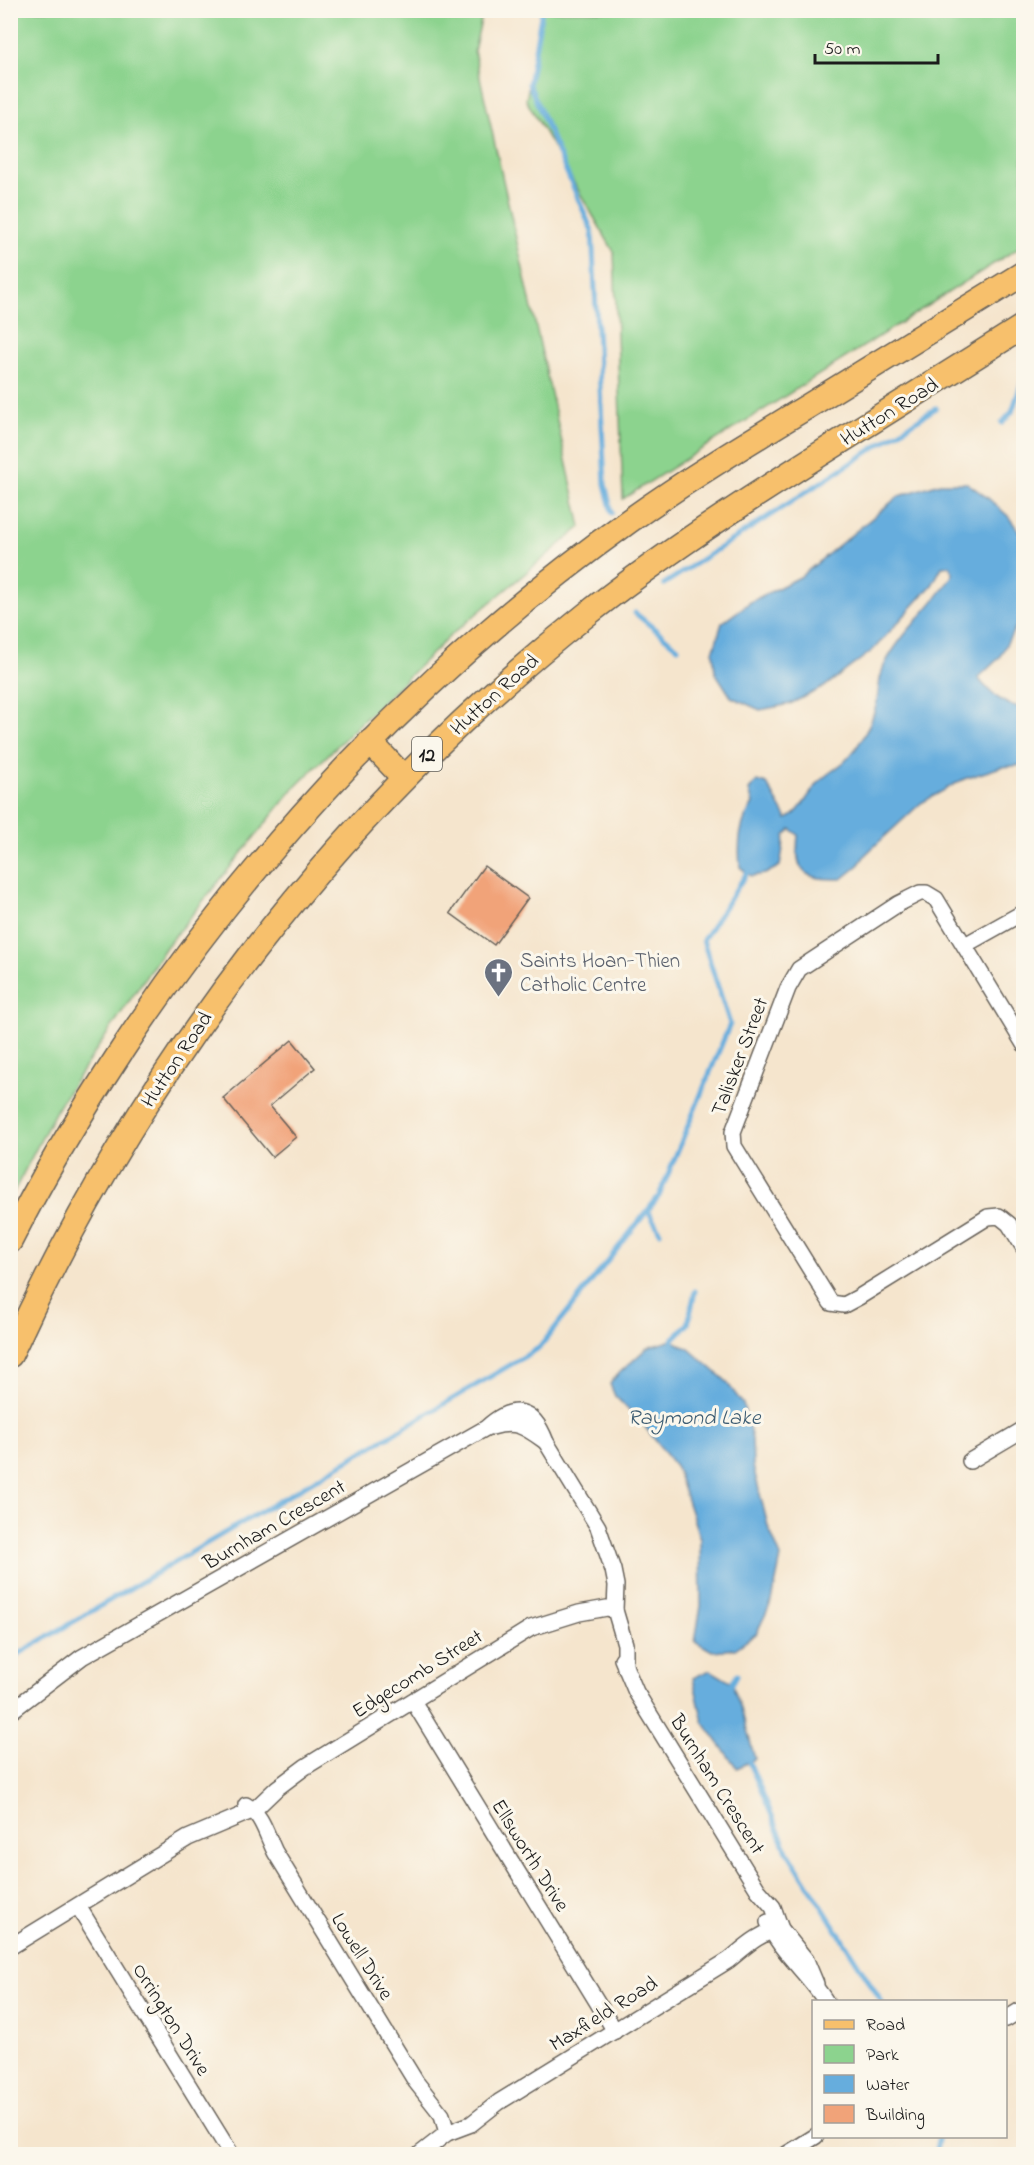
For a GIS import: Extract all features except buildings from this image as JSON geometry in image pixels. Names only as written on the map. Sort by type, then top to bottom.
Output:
[{"type":"main road","name":"12","points":[[10,1241],[80,1116],[146,1014],[232,896],[276,844],[370,742],[446,669],[487,632],[632,518],[730,454],[1023,273]]},
{"type":"main road","name":"Hutton Road","points":[[10,1355],[80,1215],[157,1085],[228,982],[295,898],[437,744],[530,661],[633,579],[735,509],[1023,326]]},
{"type":"main road","points":[[370,742],[404,778]]},
{"type":"street","name":"Talisker Street","points":[[1023,1044],[936,899],[926,892],[920,893],[898,904],[799,969],[788,988],[733,1132],[734,1146],[831,1303],[844,1305],[859,1297],[988,1217],[999,1216],[1009,1224],[1023,1244]]},
{"type":"street","points":[[965,945],[1023,912]]},
{"type":"street","name":"Burnham Crescent","points":[[14,1708],[82,1657],[486,1428],[514,1423],[521,1425],[546,1442],[598,1527],[616,1585],[610,1611],[625,1644],[626,1668],[636,1692],[758,1890],[773,1907],[776,1932],[806,1960],[825,2000]]},
{"type":"street","points":[[970,1461],[1023,1429]]},
{"type":"street","name":"Edgecomb Street","points":[[10,1947],[188,1838],[208,1822],[248,1809],[277,1778],[305,1767],[531,1628],[579,1613],[610,1611]]},
{"type":"street","name":"Ellsworth Drive","points":[[412,1701],[615,2031]]},
{"type":"street","name":"Lowell Drive","points":[[248,1809],[444,2127]]},
{"type":"street","name":"Orrington Drive","points":[[78,1906],[231,2154]]},
{"type":"street","name":"Maxfield Road","points":[[408,2154],[444,2127],[471,2124],[499,2102],[729,1960],[746,1945],[776,1932]]},
{"type":"street","points":[[1007,2018],[1023,2008]]},
{"type":"street","name":"Maxfield Road","points":[[420,2154],[444,2127]]},
{"type":"street","points":[[789,2154],[813,2138]]},
{"type":"green space","points":[[11,10],[483,11],[474,51],[581,527],[451,635],[294,788],[166,947],[59,1105],[11,1197]]},
{"type":"green space","points":[[543,11],[1023,11],[1023,245],[623,499],[614,252],[526,100]]},
{"type":"water","points":[[940,483],[967,483],[1008,516],[1023,537],[1023,613],[999,658],[978,678],[1003,702],[1023,707],[1023,765],[1001,767],[964,779],[921,803],[842,879],[819,878],[805,872],[798,859],[798,835],[791,829],[785,836],[780,866],[765,874],[751,876],[740,867],[739,858],[742,826],[753,804],[749,790],[757,781],[767,784],[787,819],[800,807],[822,779],[841,765],[864,736],[871,721],[882,671],[891,653],[953,574],[950,566],[942,567],[932,585],[873,650],[824,687],[790,704],[760,710],[731,697],[715,672],[713,652],[722,623],[752,601],[800,577],[899,496]]},
{"type":"water","name":"Raymond Lake","points":[[672,1340],[689,1349],[725,1380],[743,1404],[752,1439],[753,1466],[768,1526],[781,1557],[772,1601],[756,1634],[735,1649],[712,1651],[695,1641],[701,1606],[700,1539],[676,1467],[642,1423],[615,1396],[610,1384],[647,1348]]},
{"type":"water","points":[[710,1670],[732,1683],[743,1715],[755,1759],[737,1768],[703,1722],[693,1678]]},
{"type":"waterway","points":[[542,10],[529,84],[592,231],[605,484],[612,513]]},
{"type":"waterway","points":[[1023,10],[1024,77]]},
{"type":"waterway","points":[[1002,423],[1012,412],[1024,375]]},
{"type":"waterway","points":[[664,584],[936,408]]},
{"type":"waterway","points":[[635,613],[678,648]]},
{"type":"waterway","points":[[10,1659],[539,1348],[659,1196],[730,1024],[703,940],[750,868]]},
{"type":"waterway","points":[[648,1211],[660,1232]]},
{"type":"waterway","points":[[674,1344],[672,1340],[688,1324],[695,1291]]},
{"type":"waterway","points":[[729,1689],[737,1675]]},
{"type":"waterway","points":[[747,1757],[787,1851],[881,2000]]},
{"type":"waterway","points":[[935,2154],[939,2138]]},
{"type":"place","name":"Saints Hoan-Thien Catholic Centre","points":[[499,998]]}]
